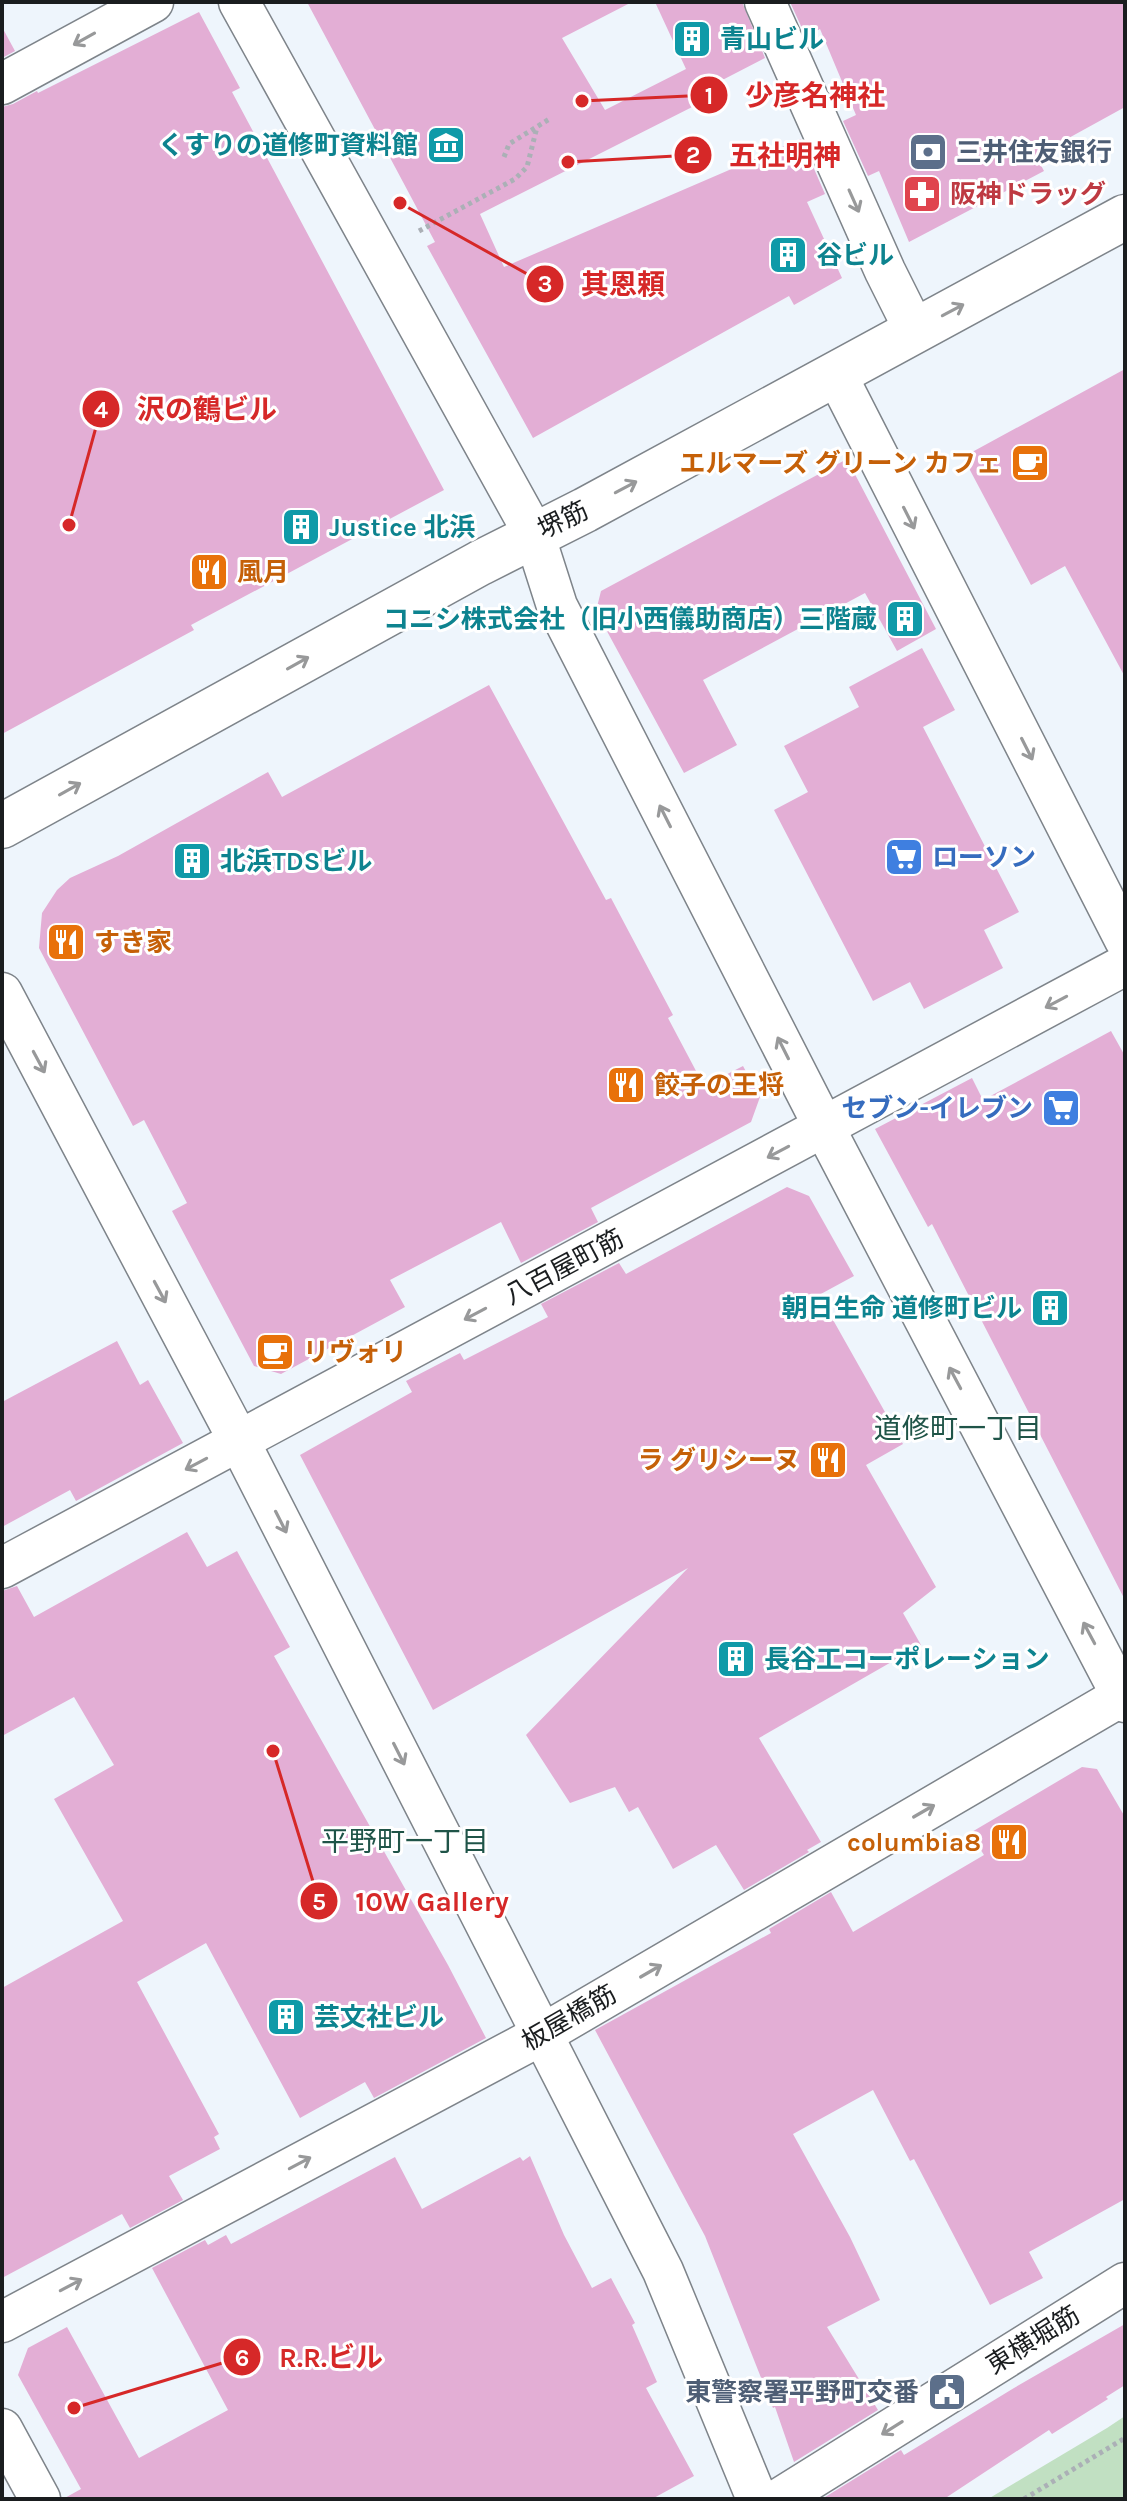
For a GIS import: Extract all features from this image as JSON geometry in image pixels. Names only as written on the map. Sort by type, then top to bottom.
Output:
[{"type":"main road","name":"堺筋","points":[[2,826],[534,534],[585,510],[1125,217]]},
{"type":"street","points":[[2,84],[153,2]]},
{"type":"street","points":[[239,2],[534,534],[557,606],[824,1127],[1124,1697]]},
{"type":"street","points":[[765,2],[885,271],[915,331]]},
{"type":"street","points":[[836,374],[1125,940]]},
{"type":"street","name":"八百屋町筋","points":[[2,1568],[1125,965]]},
{"type":"street","points":[[2,993],[239,1441],[663,2271],[757,2499]]},
{"type":"street","name":"板屋橋筋","points":[[2,2322],[543,2034],[1124,1697]]},
{"type":"street","name":"東横堀筋","points":[[779,2499],[1125,2283]]},
{"type":"street","points":[[2,2429],[40,2499]]},
{"type":"path","points":[[504,157],[509,144],[551,118]]},
{"type":"path","points":[[410,236],[515,179],[527,167],[537,127]]},
{"type":"path","points":[[1024,2499],[1125,2438]]},
{"type":"green space","points":[[1125,2416],[1125,2499],[988,2499],[1107,2428]]},
{"type":"building","points":[[307,2],[632,2],[562,38],[605,110],[686,69],[655,2],[742,2],[765,58],[705,89],[710,98],[480,214],[504,267],[801,139],[825,194],[807,202],[842,278],[794,305],[789,296],[533,438],[427,246],[435,242]]},
{"type":"building","points":[[790,2],[1125,2],[1125,107],[1036,156],[1044,171],[909,242],[879,171],[868,176],[843,121],[856,115],[820,29],[806,37]]},
{"type":"building","points":[[199,12],[240,88],[232,92],[444,490],[191,625],[194,630],[2,734],[2,107],[38,93]]},
{"type":"building","points":[[2,27],[15,51],[2,58]]},
{"type":"building","points":[[1125,369],[1125,677],[1065,566],[1031,585],[963,457]]},
{"type":"building","points":[[847,459],[936,629],[897,651],[865,593],[703,680],[737,745],[684,773],[596,611],[601,591]]},
{"type":"building","points":[[922,648],[955,710],[923,727],[1019,912],[984,930],[1003,968],[924,1009],[910,982],[873,1001],[774,810],[808,792],[784,746],[859,707],[849,687]]},
{"type":"building","points":[[489,685],[606,900],[611,898],[673,1015],[668,1018],[704,1086],[743,1066],[760,1097],[751,1122],[591,1208],[598,1222],[521,1263],[501,1222],[390,1280],[405,1307],[281,1374],[254,1366],[172,1211],[187,1203],[144,1120],[133,1126],[39,948],[42,913],[57,890],[70,878],[118,856],[268,772],[282,797]]},
{"type":"building","points":[[1111,1031],[1125,1056],[1125,1600],[932,1224],[928,1227],[875,1129],[972,1078],[983,1100]]},
{"type":"building","points":[[787,1187],[809,1196],[854,1276],[819,1295],[903,1444],[866,1465],[936,1587],[903,1613],[921,1645],[759,1738],[821,1842],[744,1890],[716,1845],[673,1869],[638,1807],[629,1812],[615,1787],[570,1803],[526,1735],[688,1568],[433,1710],[300,1455],[412,1392],[406,1381],[460,1353],[464,1360],[548,1317],[541,1304],[619,1263],[626,1274]]},
{"type":"building","points":[[117,1341],[140,1385],[148,1380],[183,1443],[76,1501],[70,1490],[2,1527],[2,1402]]},
{"type":"building","points":[[187,1532],[207,1567],[237,1551],[290,1647],[274,1656],[486,2038],[374,2098],[365,2082],[300,2118],[206,1943],[137,1982],[219,2134],[214,2137],[220,2149],[169,2176],[183,2200],[130,2228],[122,2214],[2,2278],[2,1988],[123,1921],[54,1799],[114,1765],[74,1697],[2,1736],[2,1591],[17,1586],[34,1617]]},
{"type":"building","points":[[1082,1767],[1097,1769],[1125,1817],[1125,2199],[1029,2252],[1043,2278],[990,2305],[914,2159],[910,2161],[873,2090],[793,2134],[850,2237],[880,2300],[827,2327],[878,2410],[794,2462],[775,2407],[705,2236],[595,2030],[771,1933],[769,1929],[831,1892],[853,1932],[984,1855],[970,1833]]},
{"type":"building","points":[[530,2156],[564,2235],[592,2288],[611,2278],[635,2323],[632,2325],[657,2382],[646,2388],[694,2476],[652,2499],[63,2499],[81,2489],[18,2375],[28,2348],[67,2327],[139,2458],[228,2410],[152,2268],[205,2240],[208,2245],[226,2235],[231,2244],[395,2157],[422,2209],[520,2157],[523,2161]]},
{"type":"building","points":[[1125,2324],[1125,2385],[1106,2397],[1108,2399],[1052,2434],[1049,2430],[944,2499],[822,2499],[901,2450],[904,2455]]},
{"type":"place","name":"青山ビル","points":[[692,39]]},
{"type":"place","name":"少彦名神社","points":[[582,101]]},
{"type":"place","name":"くすりの道修町資料館","points":[[446,145]]},
{"type":"place","name":"三井住友銀行","points":[[928,152]]},
{"type":"place","name":"五社明神","points":[[568,162]]},
{"type":"place","name":"阪神ドラッグ","points":[[922,194]]},
{"type":"place","name":"其恩頼","points":[[400,203]]},
{"type":"place","name":"谷ビル","points":[[788,255]]},
{"type":"place","name":"エルマーズ グリーン カフェ","points":[[1030,463]]},
{"type":"place","name":"沢の鶴ビル","points":[[69,525]]},
{"type":"place","name":"Justice 北浜","points":[[301,527]]},
{"type":"place","name":"風月","points":[[209,572]]},
{"type":"place","name":"コニシ株式会社（旧小西儀助商店）三階蔵","points":[[905,619]]},
{"type":"place","name":"ローソン","points":[[904,857]]},
{"type":"place","name":"北浜TDSビル","points":[[192,861]]},
{"type":"place","name":"すき家","points":[[66,942]]},
{"type":"place","name":"餃子の王将","points":[[626,1085]]},
{"type":"place","name":"セブン-イレブン","points":[[1061,1108]]},
{"type":"place","name":"朝日生命 道修町ビル","points":[[1050,1308]]},
{"type":"place","name":"リヴォリ","points":[[275,1352]]},
{"type":"place","name":"ラ グリシーヌ","points":[[828,1460]]},
{"type":"place","name":"長谷工コーポレーション","points":[[736,1659]]},
{"type":"place","name":"10W Gallery","points":[[273,1751]]},
{"type":"place","name":"columbia8","points":[[1009,1842]]},
{"type":"place","name":"芸文社ビル","points":[[286,2017]]},
{"type":"place","name":"東警察署平野町交番","points":[[947,2392]]},
{"type":"place","name":"R.R.ビル","points":[[74,2408]]},
{"type":"district","name":"道修町一丁目","points":[[958,1428]]},
{"type":"district","name":"平野町一丁目","points":[[405,1841]]}]
